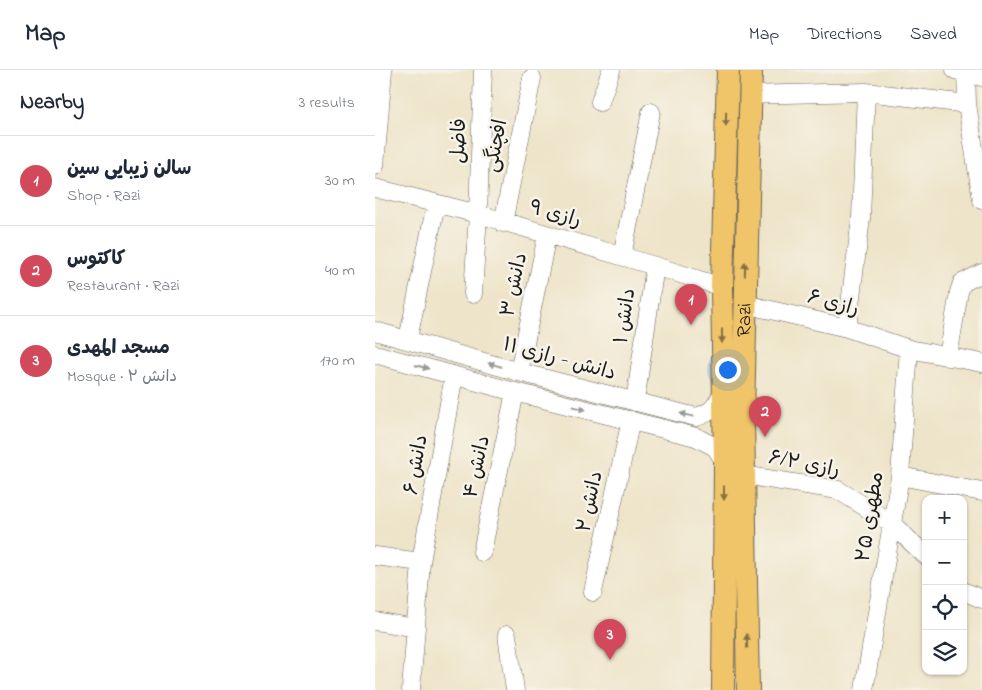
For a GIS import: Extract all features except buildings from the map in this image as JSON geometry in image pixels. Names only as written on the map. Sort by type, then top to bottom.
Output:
[{"type":"main road","name":"Razi","points":[[723,690],[725,462],[722,287],[728,70]]},
{"type":"main road","name":"Razi","points":[[748,690],[743,475],[751,70]]},
{"type":"main road","points":[[725,199],[747,199]]},
{"type":"street","points":[[375,166],[383,70]]},
{"type":"street","name":"فاضل","points":[[473,294],[483,70]]},
{"type":"street","points":[[600,102],[611,70]]},
{"type":"street","points":[[967,73],[967,104],[982,200]]},
{"type":"street","name":"افچنگی","points":[[503,223],[532,78]]},
{"type":"street","points":[[751,95],[866,92],[967,104]]},
{"type":"street","points":[[847,328],[861,218],[866,92]]},
{"type":"street","points":[[622,256],[651,112]]},
{"type":"street","name":"رازی ۹","points":[[375,188],[478,214],[722,287]]},
{"type":"street","points":[[408,339],[436,204]]},
{"type":"street","name":"دانش ۳","points":[[519,372],[547,235]]},
{"type":"street","name":"دانش ۱","points":[[635,402],[655,266]]},
{"type":"street","points":[[948,357],[962,282],[982,273]]},
{"type":"street","name":"رازی ۶","points":[[745,304],[847,328],[909,350],[982,364]]},
{"type":"street","name":"دانش - رازی ۱۱","points":[[375,331],[519,372],[696,417],[705,415],[715,408],[723,392]]},
{"type":"street","name":"مطهری ۲۵","points":[[864,690],[900,476],[909,350]]},
{"type":"street","name":"دانش - رازی ۱۱","points":[[375,354],[515,392],[696,437],[715,447],[725,462]]},
{"type":"street","name":"دانش ۶","points":[[411,690],[421,562],[454,375]]},
{"type":"street","name":"دانش ۴","points":[[482,552],[515,392]]},
{"type":"street","points":[[659,428],[662,409]]},
{"type":"street","name":"دانش ۲","points":[[593,592],[631,420]]},
{"type":"street","name":"رازی ۶/۲","points":[[743,475],[838,490],[891,523],[922,552]]},
{"type":"street","points":[[900,476],[982,492]]},
{"type":"street","points":[[375,556],[421,562]]},
{"type":"street","points":[[967,592],[982,599]]},
{"type":"street","points":[[375,621],[416,628]]},
{"type":"street","points":[[507,635],[515,690]]},
{"type":"place","name":"سالن زیبایی سین","points":[[691,325]]},
{"type":"place","name":"کاکتوس","points":[[765,437]]},
{"type":"place","name":"مسجد المهدی","points":[[610,660]]}]
